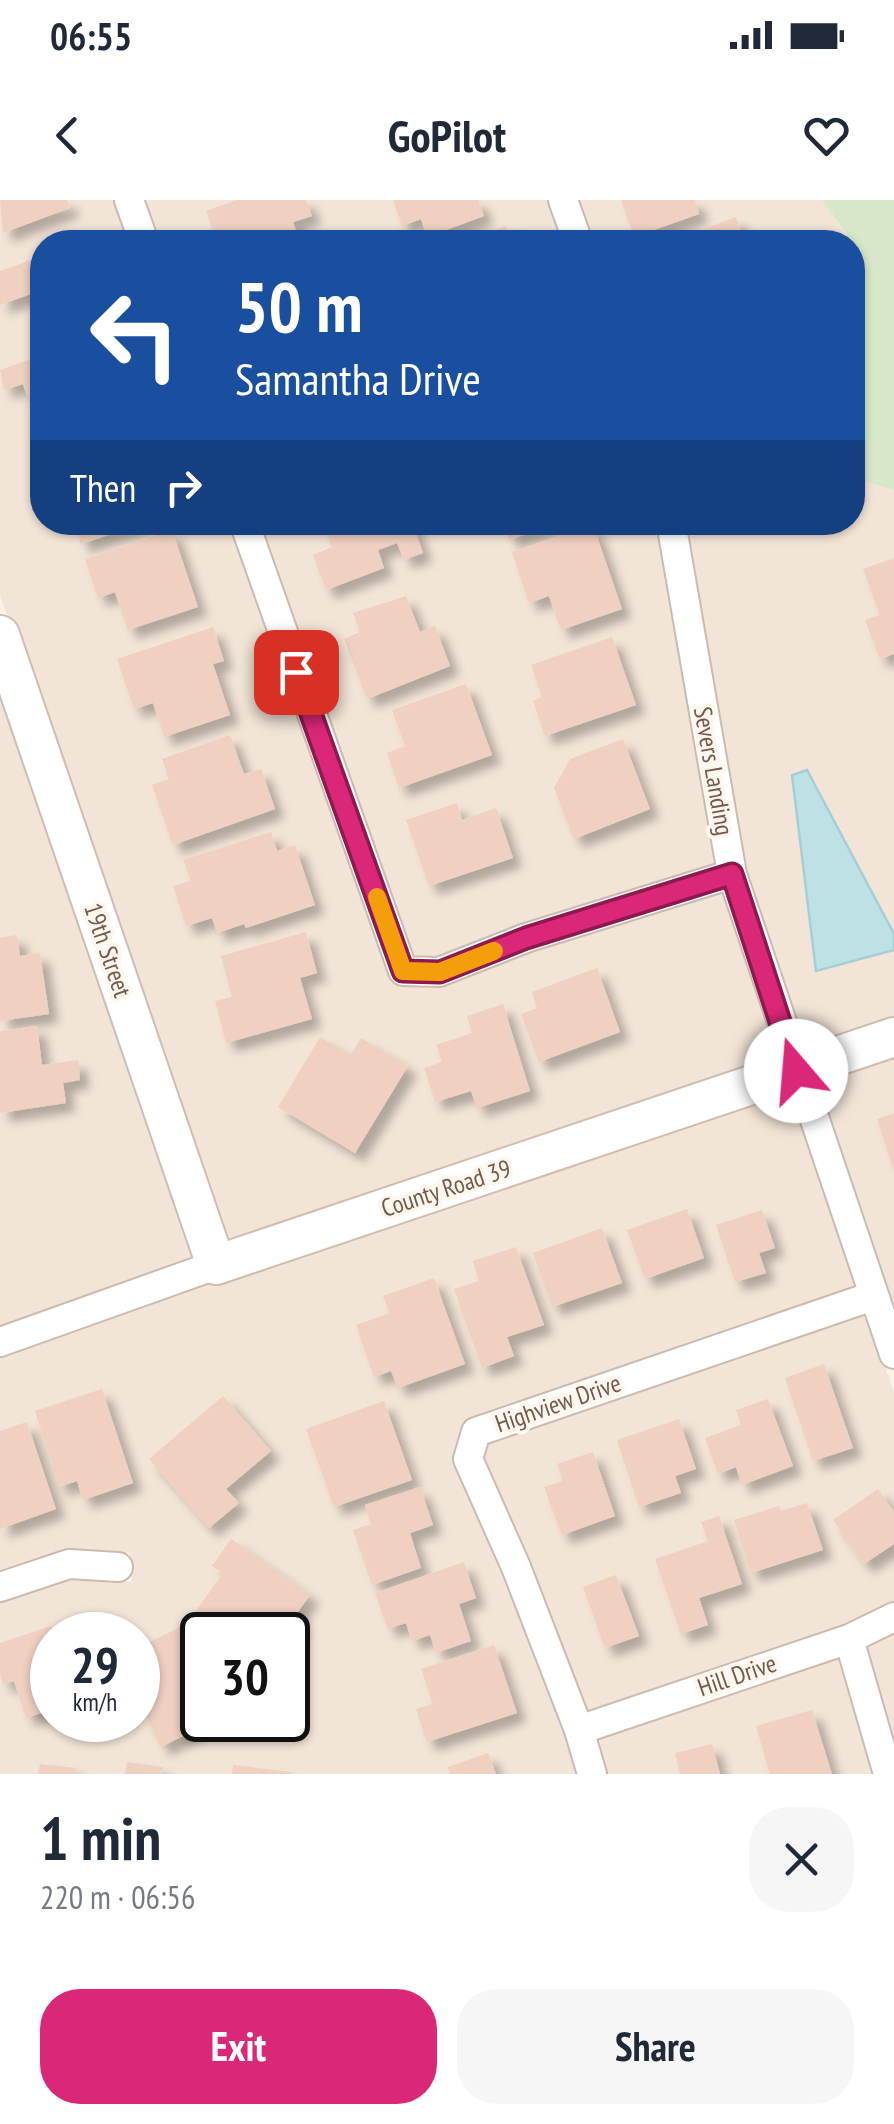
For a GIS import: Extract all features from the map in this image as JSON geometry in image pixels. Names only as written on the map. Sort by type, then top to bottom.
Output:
[{"type":"street","points":[[129,200],[140,230]]},
{"type":"street","points":[[563,200],[574,230]]},
{"type":"street","points":[[249,535],[403,971],[440,972],[526,938],[732,874]]},
{"type":"street","name":"Severs Landing","points":[[672,535],[732,874],[894,1354]]},
{"type":"street","name":"19th Street","points":[[0,635],[216,1265]]},
{"type":"street","name":"County Road 39","points":[[0,1342],[216,1265],[894,1037]]},
{"type":"street","name":"Highview Drive","points":[[592,1774],[516,1567],[468,1459],[476,1432],[873,1296]]},
{"type":"street","points":[[0,1587],[69,1564],[118,1567]]},
{"type":"street","name":"Hill Drive","points":[[579,1730],[849,1639],[894,1617]]},
{"type":"street","points":[[849,1639],[888,1774]]},
{"type":"shaded area","points":[[0,200],[115,200],[126,230],[30,230],[30,535],[234,535],[390,975],[403,985],[445,985],[531,952],[723,892],[779,1061],[224,1247],[0,595]]},
{"type":"shaded area","points":[[143,200],[549,200],[560,230],[154,230]]},
{"type":"shaded area","points":[[577,200],[822,200],[844,230],[588,230]]},
{"type":"shaded area","points":[[865,482],[894,490],[894,934],[807,771],[817,970],[894,950],[894,1022],[804,1052],[744,871],[686,535],[865,535]]},
{"type":"shaded area","points":[[261,535],[659,535],[716,863],[521,924],[436,957],[412,956]]},
{"type":"shaded area","points":[[0,676],[199,1255],[0,1326]]},
{"type":"shaded area","points":[[894,1053],[894,1315],[814,1081]]},
{"type":"shaded area","points":[[789,1089],[856,1287],[472,1418],[464,1427],[504,1572],[567,1734],[578,1774],[0,1774],[0,1603],[71,1579],[132,1582],[130,1553],[64,1550],[0,1572],[0,1358],[221,1279]]},
{"type":"shaded area","points":[[866,1315],[894,1392],[894,1600],[844,1625],[586,1712],[483,1459],[487,1444]]},
{"type":"shaded area","points":[[894,1634],[894,1750],[865,1647]]},
{"type":"shaded area","points":[[840,1657],[874,1774],[605,1774],[596,1740]]},
{"type":"green space","points":[[822,200],[894,200],[894,490],[865,482],[865,230],[844,230]]},
{"type":"water","points":[[807,770],[894,934],[894,950],[816,971],[792,775]]},
{"type":"building","points":[[0,200],[67,200],[70,208],[3,233]]},
{"type":"building","points":[[237,200],[306,200],[312,216],[293,222],[296,230],[213,230],[206,211]]},
{"type":"building","points":[[393,200],[478,200],[484,216],[446,230],[425,230],[421,219],[402,226]]},
{"type":"building","points":[[621,200],[695,200],[699,214],[654,230],[632,230]]},
{"type":"building","points":[[736,217],[741,230],[701,230]]},
{"type":"building","points":[[30,260],[30,294],[0,305],[0,271]]},
{"type":"building","points":[[30,359],[30,404],[23,384],[4,390],[0,370]]},
{"type":"building","points":[[78,535],[108,535],[81,544]]},
{"type":"building","points":[[157,535],[174,535],[198,607],[128,630],[115,592],[98,598],[85,559]]},
{"type":"building","points":[[328,535],[417,535],[423,553],[404,560],[397,543],[378,550],[384,568],[326,590],[313,555],[332,547]]},
{"type":"building","points":[[563,535],[596,535],[622,609],[561,630],[549,596],[529,603],[512,552]]},
{"type":"building","points":[[894,558],[894,654],[880,659],[865,620],[880,615],[863,569]]},
{"type":"building","points":[[406,596],[420,632],[435,626],[450,666],[367,699],[344,639],[360,632],[353,613]]},
{"type":"building","points":[[213,627],[224,661],[213,664],[230,715],[164,737],[153,703],[134,709],[117,659]]},
{"type":"building","points":[[612,637],[636,705],[545,736],[533,701],[542,697],[531,665]]},
{"type":"building","points":[[466,684],[492,755],[399,788],[387,753],[405,746],[392,710]]},
{"type":"building","points":[[230,735],[244,774],[261,769],[275,809],[173,845],[152,785],[169,779],[162,759]]},
{"type":"building","points":[[623,739],[650,809],[574,839],[554,788],[570,759]]},
{"type":"building","points":[[457,803],[462,820],[496,808],[513,858],[429,886],[406,820]]},
{"type":"building","points":[[271,832],[277,851],[295,845],[315,905],[246,928],[244,924],[217,933],[212,918],[186,926],[173,886],[191,881],[183,860]]},
{"type":"building","points":[[306,932],[317,973],[300,978],[312,1019],[226,1043],[215,1001],[232,997],[221,956]]},
{"type":"building","points":[[17,935],[20,956],[40,953],[49,1014],[0,1021],[0,938]]},
{"type":"building","points":[[597,968],[620,1032],[539,1062],[521,1014],[537,1008],[532,992]]},
{"type":"building","points":[[503,1004],[530,1091],[477,1108],[471,1091],[435,1102],[424,1068],[442,1062],[436,1045],[472,1033],[467,1016]]},
{"type":"building","points":[[37,1026],[42,1065],[78,1060],[80,1080],[63,1083],[66,1103],[0,1113],[0,1031]]},
{"type":"building","points":[[320,1037],[351,1055],[361,1038],[408,1066],[355,1153],[278,1107]]},
{"type":"building","points":[[894,1113],[894,1169],[893,1169],[877,1119]]},
{"type":"building","points":[[687,1209],[704,1258],[645,1279],[627,1230]]},
{"type":"building","points":[[762,1210],[775,1248],[759,1253],[766,1273],[735,1282],[716,1225]]},
{"type":"building","points":[[602,1228],[622,1283],[552,1307],[533,1253]]},
{"type":"building","points":[[516,1247],[544,1325],[507,1337],[514,1356],[482,1368],[454,1289],[479,1281],[473,1261]]},
{"type":"building","points":[[434,1278],[465,1364],[398,1388],[391,1371],[374,1377],[356,1325],[390,1313],[383,1296]]},
{"type":"building","points":[[824,1364],[853,1448],[813,1461],[785,1378]]},
{"type":"building","points":[[102,1389],[133,1483],[83,1500],[77,1481],[59,1487],[35,1411]]},
{"type":"building","points":[[223,1396],[271,1451],[226,1489],[239,1503],[209,1528],[149,1459]]},
{"type":"building","points":[[768,1399],[793,1466],[742,1485],[736,1467],[718,1474],[705,1438],[741,1425],[736,1410]]},
{"type":"building","points":[[384,1401],[412,1480],[334,1507],[306,1429]]},
{"type":"building","points":[[679,1419],[696,1469],[675,1476],[681,1493],[639,1507],[617,1440]]},
{"type":"building","points":[[27,1422],[56,1509],[0,1529],[0,1431]]},
{"type":"building","points":[[593,1452],[615,1516],[562,1535],[544,1487],[563,1481],[557,1464]]},
{"type":"building","points":[[420,1487],[433,1525],[410,1533],[421,1568],[372,1585],[353,1530],[371,1524],[365,1505]]},
{"type":"building","points":[[878,1489],[894,1512],[894,1544],[864,1564],[833,1520]]},
{"type":"building","points":[[807,1503],[823,1550],[751,1573],[734,1520],[779,1506],[781,1511]]},
{"type":"building","points":[[719,1516],[742,1584],[699,1598],[708,1625],[681,1634],[655,1559],[708,1541],[701,1522]]},
{"type":"building","points":[[231,1539],[310,1595],[298,1612],[195,1612],[223,1573],[212,1566]]},
{"type":"building","points":[[464,1562],[476,1598],[459,1604],[471,1641],[436,1653],[430,1635],[412,1641],[406,1623],[388,1629],[375,1593]]},
{"type":"building","points":[[616,1575],[639,1636],[605,1648],[583,1587]]},
{"type":"building","points":[[180,1627],[180,1738],[161,1747],[159,1742],[160,1637]]},
{"type":"building","points":[[30,1633],[30,1717],[26,1718],[14,1681],[3,1684],[0,1643]]},
{"type":"building","points":[[494,1645],[517,1713],[427,1742],[416,1709],[433,1704],[421,1669]]},
{"type":"building","points":[[812,1710],[832,1774],[770,1774],[756,1726]]},
{"type":"building","points":[[712,1744],[720,1774],[680,1774],[675,1753]]},
{"type":"building","points":[[488,1753],[496,1774],[450,1774],[448,1767]]},
{"type":"building","points":[[127,1762],[163,1767],[162,1774],[125,1774]]},
{"type":"building","points":[[40,1764],[76,1768],[75,1774],[38,1774]]},
{"type":"building","points":[[233,1765],[291,1772],[291,1774],[232,1774]]},
{"type":"slow traffic","points":[[377,897],[403,971],[440,972],[494,951]]},
{"type":"route","points":[[296,672],[403,971],[440,972],[526,938],[732,874],[796,1071]]}]
